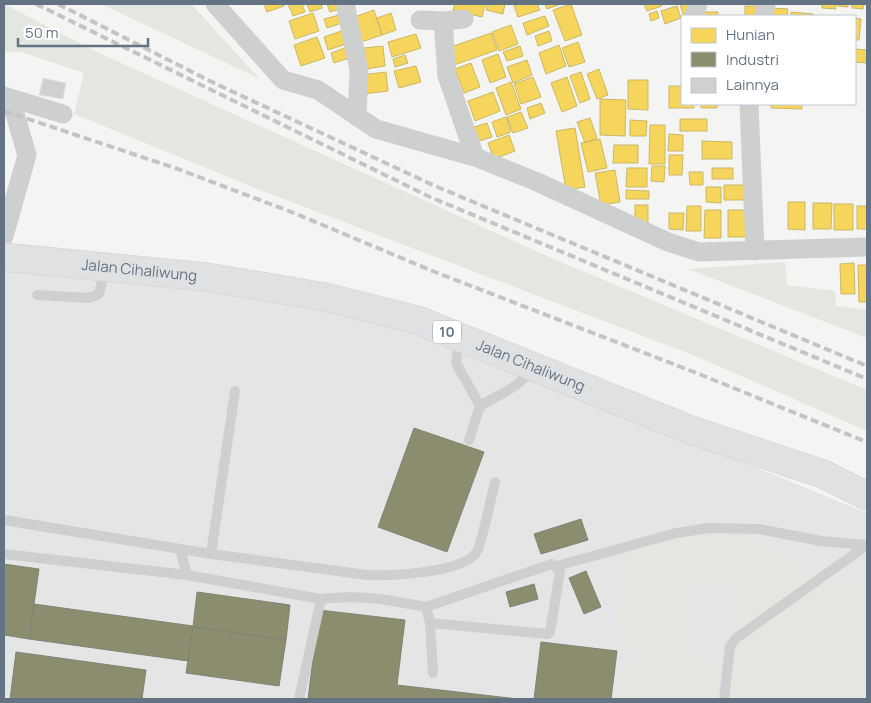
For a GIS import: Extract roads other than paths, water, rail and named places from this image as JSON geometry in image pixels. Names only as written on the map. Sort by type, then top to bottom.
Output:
[{"type":"highway","name":"Jalan Cihaliwung","points":[[4,257],[206,277],[325,297],[417,320],[691,430],[823,474],[867,496]]},
{"type":"street","points":[[215,4],[283,80],[318,90],[376,129],[475,157],[535,181],[668,242],[699,252],[867,247]]},
{"type":"street","points":[[346,8],[358,70],[358,117]]},
{"type":"street","points":[[420,20],[443,21],[464,19]]},
{"type":"street","points":[[443,21],[447,76],[475,157]]},
{"type":"street","points":[[4,97],[63,114]]},
{"type":"street","points":[[4,97],[15,114],[27,155],[4,236]]},
{"type":"street","points":[[749,105],[755,251]]},
{"type":"lane","points":[[36,295],[89,298],[99,294],[105,267]]},
{"type":"lane","points":[[460,337],[456,363],[480,406]]},
{"type":"lane","points":[[469,440],[480,406],[527,377],[533,366]]},
{"type":"lane","points":[[212,554],[235,391]]},
{"type":"lane","points":[[4,520],[212,554],[367,575],[416,573],[463,563],[476,553],[495,482]]},
{"type":"lane","points":[[4,554],[187,575],[321,599],[346,596],[379,598],[426,607],[552,564],[557,566],[676,533],[709,528],[759,529],[821,541],[867,545]]},
{"type":"lane","points":[[724,699],[730,648],[735,639],[867,545]]},
{"type":"lane","points":[[180,549],[187,575]]},
{"type":"lane","points":[[430,623],[548,634],[550,632],[560,571],[557,566]]},
{"type":"lane","points":[[299,699],[321,599]]},
{"type":"lane","points":[[426,607],[430,623],[433,673]]},
{"type":"railway","points":[[36,4],[430,197],[867,379]]},
{"type":"railway","points":[[58,4],[212,82],[435,186],[867,366]]},
{"type":"railway","points":[[4,111],[178,169],[294,213],[435,272],[694,372],[867,442]]}]
